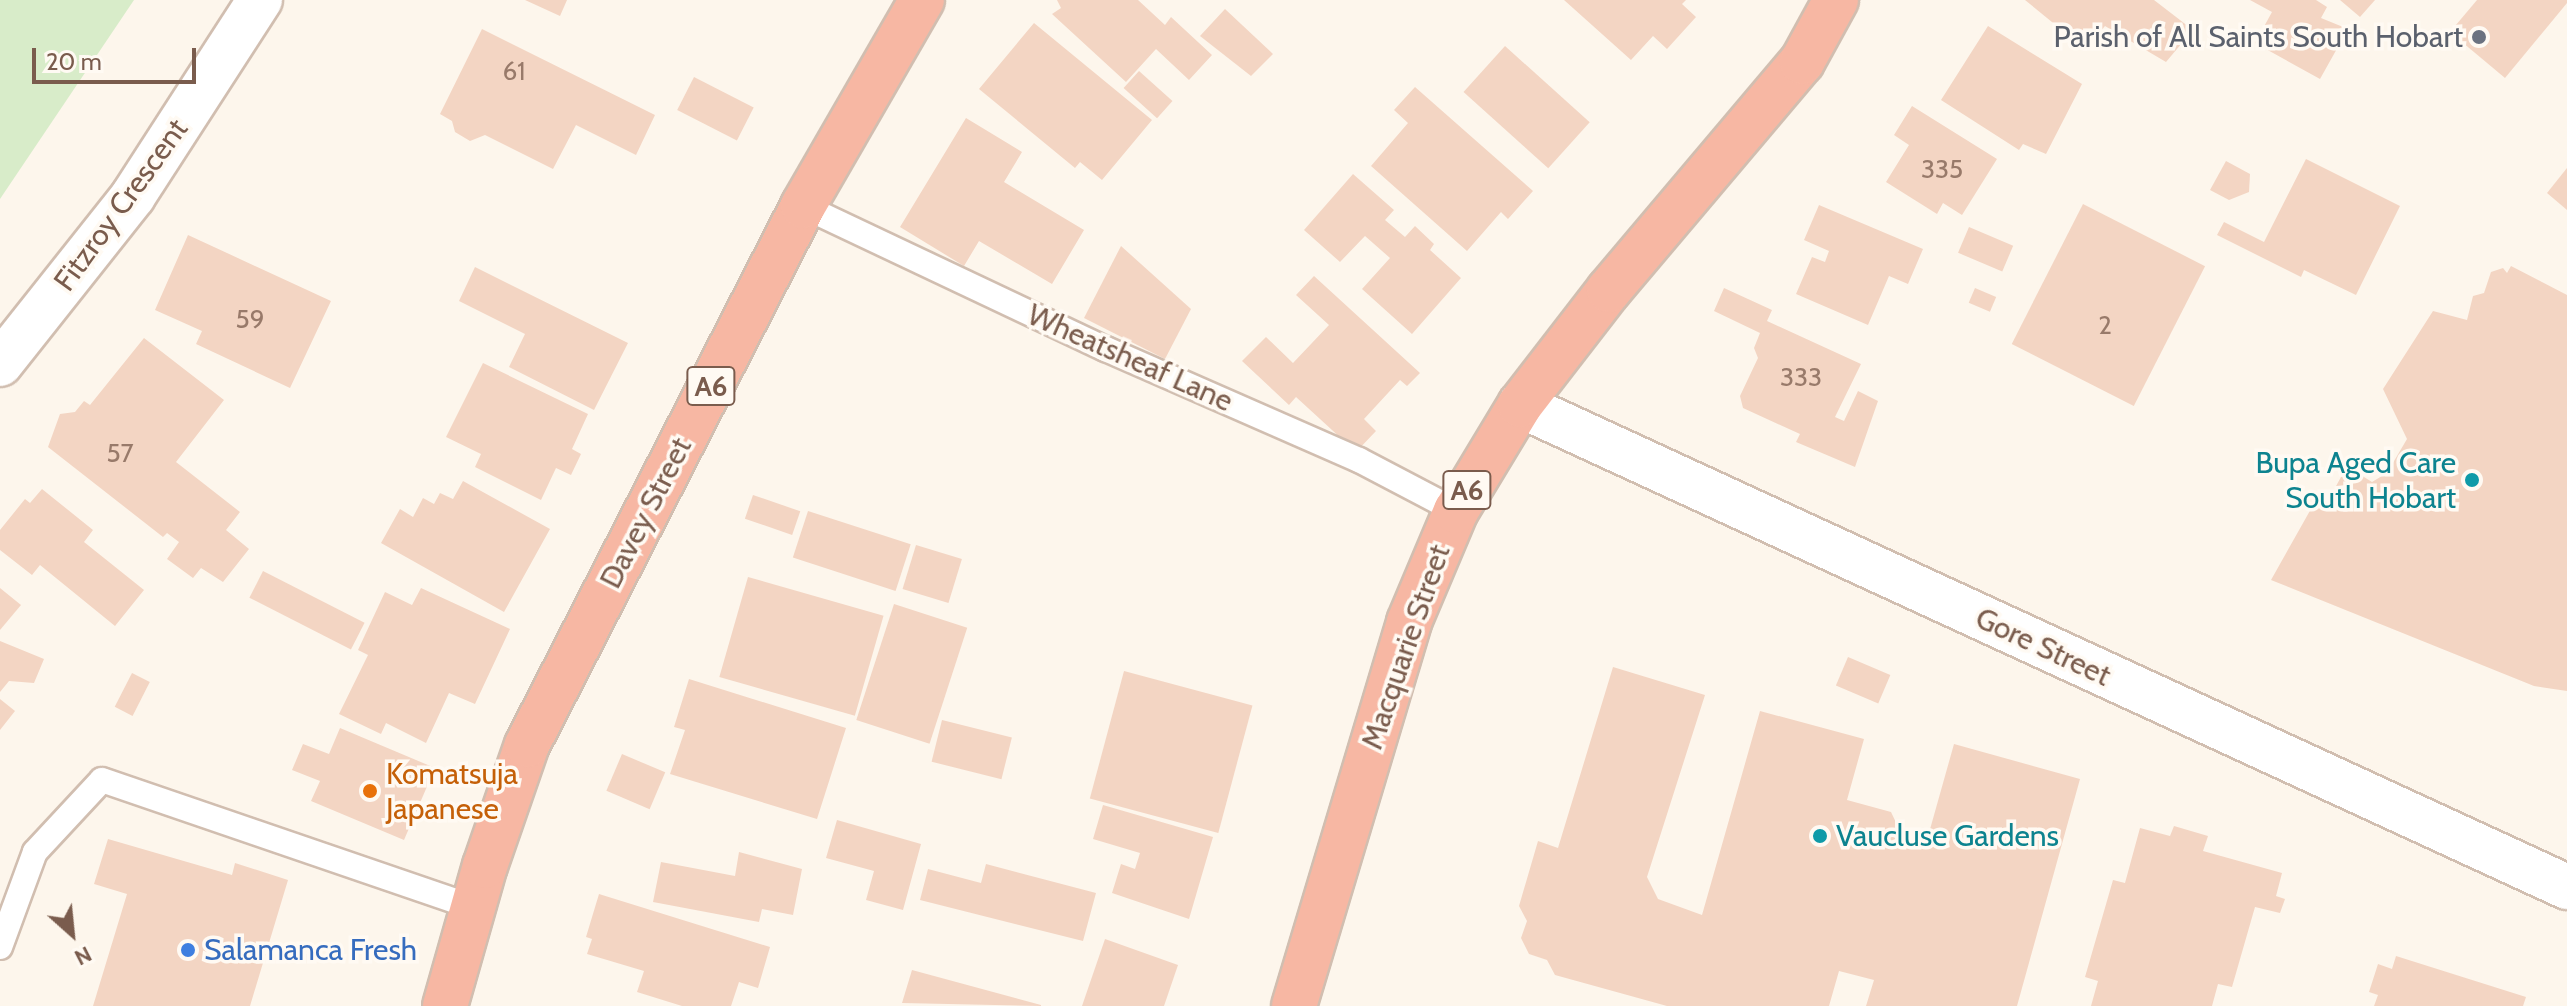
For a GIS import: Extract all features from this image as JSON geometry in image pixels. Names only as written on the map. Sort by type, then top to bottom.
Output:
[{"type":"highway","name":"Macquarie Street","points":[[1294,1006],[1409,622],[1456,511],[1520,405],[1609,290],[1802,62],[1836,0]]},
{"type":"highway","name":"Davey Street","points":[[445,1006],[473,907],[527,745],[803,206],[911,10]]},
{"type":"street","name":"Fitzroy Crescent","points":[[0,364],[133,196],[260,0]]},
{"type":"street","name":"Gore Street","points":[[1520,405],[2567,887]]},
{"type":"lane","name":"Wheatsheaf Lane","points":[[803,206],[1106,349],[1359,460],[1456,511]]},
{"type":"lane","points":[[0,947],[35,852],[102,780],[473,907]]},
{"type":"green space","points":[[0,0],[134,0],[0,199]]},
{"type":"building","points":[[525,0],[567,0],[560,16]]},
{"type":"building","points":[[1057,0],[1138,0],[1165,25],[1171,17],[1212,55],[1189,80],[1156,49],[1126,82],[1052,14],[1061,8]]},
{"type":"building","points":[[1564,0],[1686,0],[1682,4],[1696,17],[1667,49],[1653,36],[1631,60]]},
{"type":"building","points":[[2025,0],[2154,0],[2193,30],[2166,62],[2105,26],[2085,49]]},
{"type":"building","points":[[2250,0],[2316,0],[2327,7],[2321,18],[2348,29],[2320,79],[2255,43],[2272,12]]},
{"type":"building","points":[[2340,0],[2375,0],[2360,17]]},
{"type":"building","points":[[2477,0],[2567,0],[2567,3],[2505,78],[2450,32]]},
{"type":"building","points":[[1225,9],[1273,54],[1251,76],[1200,36]]},
{"type":"building","points":[[1034,23],[1152,120],[1102,180],[1080,162],[1075,168],[979,89]]},
{"type":"building","points":[[1988,26],[2082,84],[2046,154],[2023,144],[2019,150],[1941,100]]},
{"type":"building","points":[[482,29],[655,115],[636,155],[576,125],[553,169],[485,135],[470,141],[455,132],[452,121],[440,114]]},
{"type":"building","points":[[1505,46],[1590,122],[1548,168],[1464,92]]},
{"type":"building","points":[[1139,71],[1172,101],[1157,118],[1124,88]]},
{"type":"building","points":[[694,77],[754,107],[737,140],[677,110]]},
{"type":"building","points":[[1415,87],[1533,191],[1508,219],[1501,212],[1467,251],[1371,166],[1408,123],[1394,110]]},
{"type":"building","points":[[1912,106],[1997,159],[1962,215],[1943,203],[1937,214],[1886,182],[1909,145],[1894,135]]},
{"type":"building","points":[[966,118],[1022,152],[1004,182],[1084,230],[1052,284],[979,241],[964,266],[900,227]]},
{"type":"building","points":[[2306,159],[2400,206],[2356,295],[2304,270],[2301,277],[2217,235],[2224,222],[2264,242]]},
{"type":"building","points":[[2226,161],[2250,174],[2249,192],[2229,200],[2210,190]]},
{"type":"building","points":[[2567,168],[2567,210],[2547,193]]},
{"type":"building","points":[[1353,174],[1394,210],[1385,220],[1405,237],[1415,226],[1434,244],[1430,250],[1461,278],[1412,334],[1362,289],[1390,258],[1365,236],[1340,262],[1304,230]]},
{"type":"building","points":[[2083,204],[2205,266],[2134,406],[2012,344]]},
{"type":"building","points":[[1819,205],[1923,249],[1908,284],[1889,276],[1868,325],[1796,294],[1812,257],[1825,262],[1829,251],[1804,240]]},
{"type":"building","points":[[1969,227],[2013,246],[2002,272],[1958,253]]},
{"type":"building","points":[[188,235],[331,301],[290,388],[196,344],[202,331],[155,310]]},
{"type":"building","points":[[1121,246],[1191,309],[1165,359],[1084,318]]},
{"type":"building","name":"Bupa Aged Care South Hobart","points":[[2511,266],[2567,295],[2567,691],[2534,686],[2271,580],[2316,500],[2343,510],[2335,488],[2341,477],[2356,472],[2372,482],[2387,473],[2407,439],[2383,389],[2433,311],[2467,320],[2473,296],[2484,293],[2491,272],[2503,268],[2507,273]]},
{"type":"building","points":[[475,267],[628,343],[594,410],[509,367],[525,334],[459,301]]},
{"type":"building","points":[[1314,276],[1420,373],[1407,386],[1400,380],[1364,419],[1376,431],[1356,452],[1296,397],[1289,405],[1242,361],[1266,337],[1293,363],[1329,325],[1296,295]]},
{"type":"building","points":[[1724,288],[1772,310],[1767,321],[1861,364],[1835,417],[1844,421],[1858,391],[1878,401],[1855,467],[1796,442],[1800,434],[1743,408],[1740,396],[1758,358],[1754,348],[1760,333],[1714,311]]},
{"type":"building","points":[[1975,288],[1996,297],[1990,312],[1969,303]]},
{"type":"building","points":[[144,338],[224,400],[176,462],[240,512],[226,530],[249,549],[223,582],[201,568],[193,578],[167,559],[179,542],[167,533],[163,537],[48,447],[60,414],[75,412],[84,401],[90,405]]},
{"type":"building","points":[[483,363],[588,414],[572,449],[581,454],[571,475],[556,468],[541,500],[475,467],[481,454],[446,437]]},
{"type":"building","points":[[463,481],[550,529],[504,612],[381,543],[400,509],[413,517],[423,498],[434,504],[440,493],[453,499]]},
{"type":"building","points":[[42,489],[93,530],[84,542],[144,590],[115,626],[40,565],[32,575],[0,550],[0,530],[25,499],[30,503]]},
{"type":"building","points":[[753,495],[800,511],[792,535],[745,519]]},
{"type":"building","points":[[808,511],[911,544],[896,591],[793,558]]},
{"type":"building","points":[[916,545],[962,559],[948,603],[903,589]]},
{"type":"building","points":[[263,571],[365,623],[351,649],[249,598]]},
{"type":"building","points":[[748,577],[884,616],[855,716],[719,677]]},
{"type":"building","points":[[0,588],[21,605],[0,630]]},
{"type":"building","points":[[421,588],[510,629],[475,704],[449,693],[426,743],[386,723],[381,734],[339,714],[368,655],[358,650],[385,592],[412,605]]},
{"type":"building","points":[[894,604],[967,628],[930,744],[856,720]]},
{"type":"building","points":[[0,641],[44,659],[34,683],[9,681],[0,692]]},
{"type":"building","points":[[1848,657],[1890,675],[1878,704],[1836,686]]},
{"type":"building","name":"Vaucluse Gardens","points":[[1613,667],[1705,695],[1647,877],[1658,899],[1702,915],[1760,711],[1864,739],[1847,800],[1891,812],[1901,833],[1927,840],[1954,744],[2080,779],[2017,1006],[1866,1006],[1874,980],[1839,971],[1829,1006],[1667,1006],[1555,975],[1547,960],[1529,954],[1521,938],[1527,921],[1519,906],[1538,841],[1558,848]]},
{"type":"building","points":[[1124,671],[1252,705],[1218,833],[1090,799]]},
{"type":"building","points":[[132,673],[150,682],[133,716],[115,707]]},
{"type":"building","points":[[689,679],[846,728],[817,819],[670,774],[685,730],[674,727]]},
{"type":"building","points":[[0,699],[15,711],[0,730]]},
{"type":"building","points":[[942,720],[1012,737],[1001,779],[932,762]]},
{"type":"building","name":"Komatsuja Japanese","points":[[340,728],[435,768],[404,840],[311,801],[320,781],[292,770],[303,744],[329,754]]},
{"type":"building","points":[[622,754],[665,772],[650,809],[606,791]]},
{"type":"building","points":[[1103,805],[1213,837],[1189,919],[1112,893],[1121,864],[1135,869],[1140,853],[1093,839]]},
{"type":"building","points":[[837,820],[921,844],[903,910],[866,900],[874,871],[826,858]]},
{"type":"building","points":[[2174,826],[2208,836],[2203,851],[2282,873],[2276,896],[2285,899],[2280,913],[2255,907],[2232,987],[2218,984],[2212,1006],[2091,1006],[2098,981],[2085,977],[2113,880],[2125,883],[2140,828],[2170,836]]},
{"type":"building","name":"Salamanca Fresh","points":[[108,839],[232,875],[235,863],[288,880],[250,1006],[93,1006],[127,894],[94,884]]},
{"type":"building","points":[[739,852],[802,869],[793,915],[762,909],[759,922],[653,902],[661,862],[735,876]]},
{"type":"building","points":[[986,864],[1096,893],[1083,941],[920,900],[928,869],[981,883]]},
{"type":"building","points":[[599,894],[770,947],[758,988],[739,982],[731,1006],[682,1006],[637,992],[644,971],[587,954],[592,939],[586,937]]},
{"type":"building","points":[[1105,939],[1178,965],[1164,1006],[1082,1006]]},
{"type":"building","points":[[2396,956],[2526,997],[2523,1006],[2374,1006],[2378,995],[2369,992],[2378,964],[2392,969]]},
{"type":"building","points":[[912,970],[1041,1005],[1041,1006],[902,1003]]},
{"type":"place","name":"Parish of All Saints South Hobart","points":[[2479,37]]},
{"type":"place","name":"Bupa Aged Care South Hobart","points":[[2472,480]]},
{"type":"place","name":"Komatsuja Japanese","points":[[370,791]]},
{"type":"place","name":"Vaucluse Gardens","points":[[1820,836]]},
{"type":"place","name":"Salamanca Fresh","points":[[188,950]]}]
